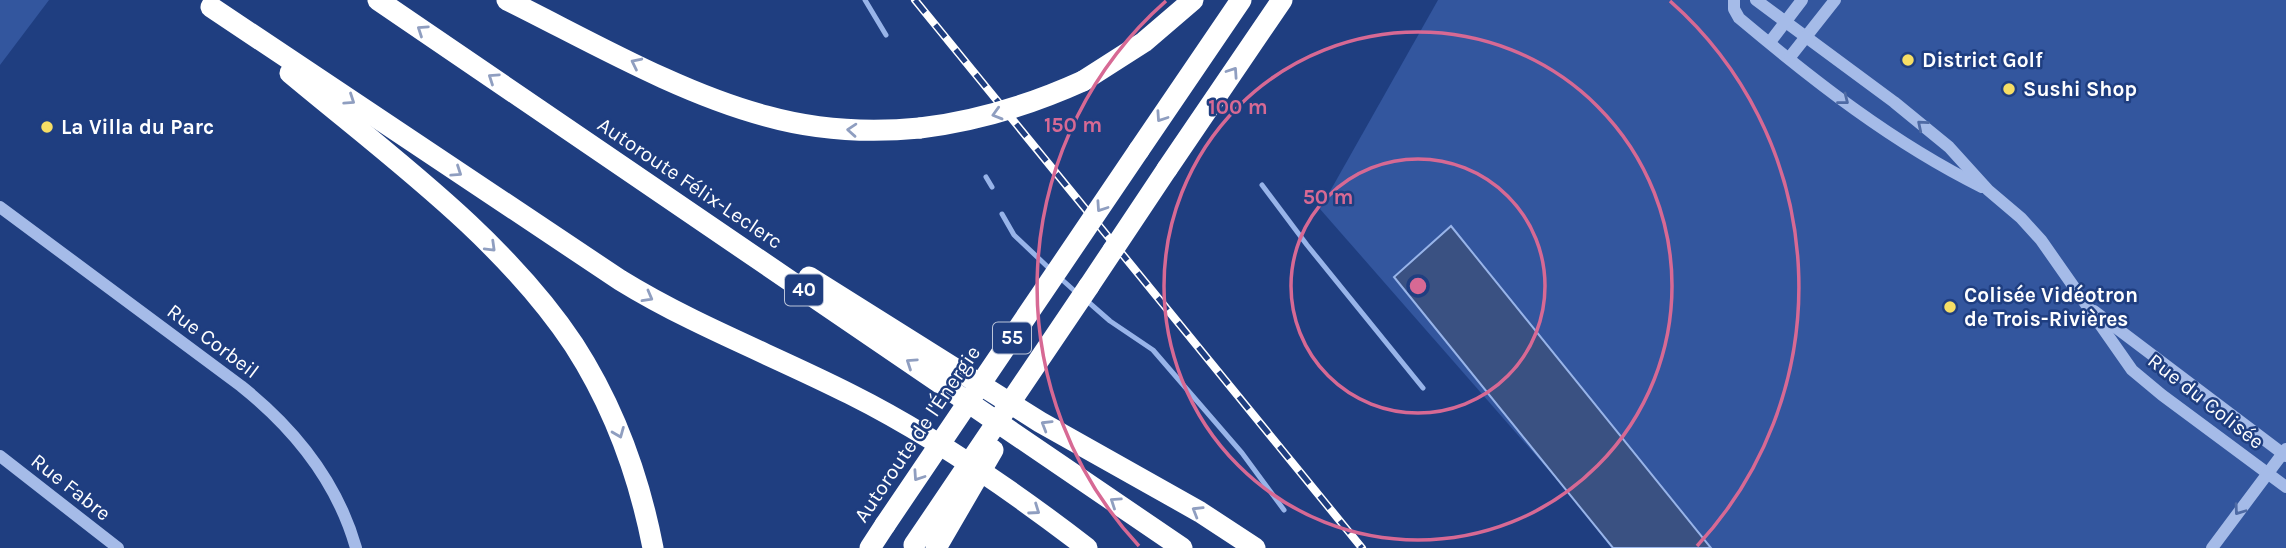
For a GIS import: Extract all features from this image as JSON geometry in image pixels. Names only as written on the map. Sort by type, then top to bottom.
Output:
[{"type":"highway","name":"Autoroute Félix-Leclerc","points":[[378,0],[1182,548]]},
{"type":"highway","points":[[507,0],[681,85],[751,112],[829,128],[874,131],[970,121],[1002,113],[1083,80],[1133,50],[1193,0]]},
{"type":"highway","name":"Autoroute de l'Énergie","points":[[870,548],[1241,0]]},
{"type":"highway","name":"55","points":[[913,546],[1282,0]]},
{"type":"highway","points":[[206,4],[439,199],[500,256],[540,299],[582,358],[610,412],[636,478],[653,548]]},
{"type":"highway","points":[[206,4],[620,280],[687,318],[833,385],[886,413],[958,457],[1087,548]]},
{"type":"highway","points":[[519,96],[1040,422],[1191,507],[1255,548]]},
{"type":"highway","points":[[936,548],[1089,286]]},
{"type":"street","name":"Rue du Colisée","points":[[1734,0],[1736,15],[1865,116],[1936,164],[1988,190]]},
{"type":"street","name":"Rue du Colisée","points":[[1756,0],[1894,102],[1949,147],[1988,190],[2036,234],[2124,360],[2137,374],[2286,487]]},
{"type":"street","points":[[1770,42],[1802,0]]},
{"type":"street","points":[[1790,57],[1835,0]]},
{"type":"street","name":"Rue Corbeil","points":[[0,207],[272,412],[301,443],[328,481],[340,504],[356,548]]},
{"type":"street","name":"Rue du Colisée","points":[[2085,304],[2285,453]]},
{"type":"street","points":[[2211,548],[2285,453]]},
{"type":"street","name":"Rue Fabre","points":[[0,456],[118,548]]},
{"type":"shaded area","points":[[0,0],[49,0],[0,65]]},
{"type":"shaded area","points":[[1438,0],[2286,0],[2286,548],[1617,548],[1320,209]]},
{"type":"shaded area","points":[[1451,226],[1711,548],[1613,548],[1394,277]]},
{"type":"waterway","points":[[865,0],[886,35]]},
{"type":"waterway","points":[[986,177],[992,187]]},
{"type":"waterway","points":[[1262,185],[1423,388]]},
{"type":"waterway","points":[[1002,214],[1014,235],[1052,271]]},
{"type":"waterway","points":[[1059,277],[1078,294]]},
{"type":"waterway","points":[[1086,300],[1110,321],[1153,350],[1242,453],[1284,510]]},
{"type":"railway","points":[[915,0],[1362,548]]},
{"type":"place","name":"District Golf","points":[[1908,60]]},
{"type":"place","name":"Sushi Shop","points":[[2009,89]]},
{"type":"place","name":"La Villa du Parc","points":[[47,127]]},
{"type":"place","name":"Colisée Vidéotron de Trois-Rivières","points":[[1950,307]]}]
